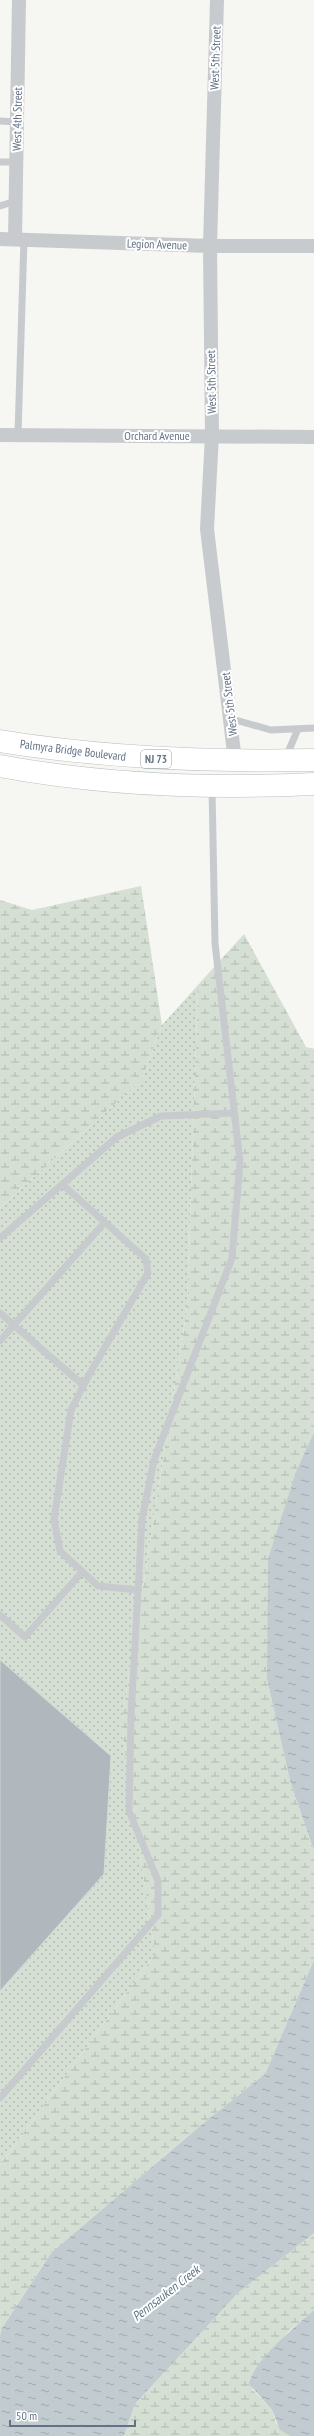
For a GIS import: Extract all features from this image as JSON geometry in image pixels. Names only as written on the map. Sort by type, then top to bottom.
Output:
[{"type":"highway","name":"Palmyra Bridge Boulevard","points":[[0,740],[86,754],[165,760],[314,760]]},
{"type":"highway","name":"NJ 73","points":[[0,766],[115,781],[212,786],[314,784]]},
{"type":"street","name":"West 4th Street","points":[[19,0],[16,201],[20,239]]},
{"type":"street","name":"West 5th Street","points":[[217,0],[210,246],[212,435],[206,529],[232,719],[235,761]]},
{"type":"street","name":"Legion Avenue","points":[[0,239],[210,246],[314,246]]},
{"type":"street","name":"Orchard Avenue","points":[[0,434],[314,437]]},
{"type":"lane","points":[[0,121],[17,122]]},
{"type":"lane","points":[[0,162],[16,162]]},
{"type":"lane","points":[[0,206],[16,201]]},
{"type":"lane","points":[[18,434],[20,239]]},
{"type":"lane","points":[[232,719],[271,730],[314,728]]},
{"type":"lane","points":[[284,760],[298,729]]},
{"type":"lane","points":[[0,2098],[158,1915],[158,1881],[129,1811],[131,1716],[142,1519],[154,1460],[232,1258],[240,1162],[215,943],[212,786]]},
{"type":"lane","points":[[0,1238],[117,1137],[161,1116],[234,1113]]},
{"type":"lane","points":[[62,1184],[146,1259],[148,1273],[71,1410],[54,1519],[60,1551],[98,1586],[138,1590]]},
{"type":"lane","points":[[0,1341],[105,1222]]},
{"type":"lane","points":[[0,1314],[84,1385]]},
{"type":"lane","points":[[0,1615],[25,1637],[82,1572]]},
{"type":"green space","points":[[141,886],[162,1025],[142,1079],[0,1208],[0,900],[32,910]]},
{"type":"green space","points":[[244,934],[306,1047],[314,1049],[314,1432],[297,1469],[267,1679],[290,1781],[314,1851],[314,1960],[265,2074],[206,2121],[52,2252],[2,2328],[0,2336],[0,2165],[155,1954],[121,1726],[187,1308],[198,985]]},
{"type":"green space","points":[[198,985],[187,1308],[121,1726],[155,1954],[0,2165],[0,1208],[142,1079],[162,1025]]},
{"type":"green space","points":[[314,2233],[314,2310],[288,2332],[275,2348],[252,2389],[272,2410],[276,2423],[290,2436],[124,2436],[135,2404],[238,2293]]},
{"type":"water","points":[[314,1432],[314,1851],[290,1781],[267,1679],[268,1559],[297,1469]]},
{"type":"water","name":"Pennsauken Creek","points":[[314,1960],[314,2233],[238,2293],[135,2404],[124,2436],[0,2436],[0,2336],[2,2328],[52,2252],[206,2121],[265,2074]]},
{"type":"water","points":[[314,2310],[314,2436],[290,2436],[280,2430],[272,2410],[249,2384],[252,2375],[276,2344]]},
{"type":"building","points":[[0,1660],[111,1756],[104,1874],[0,1991]]}]
